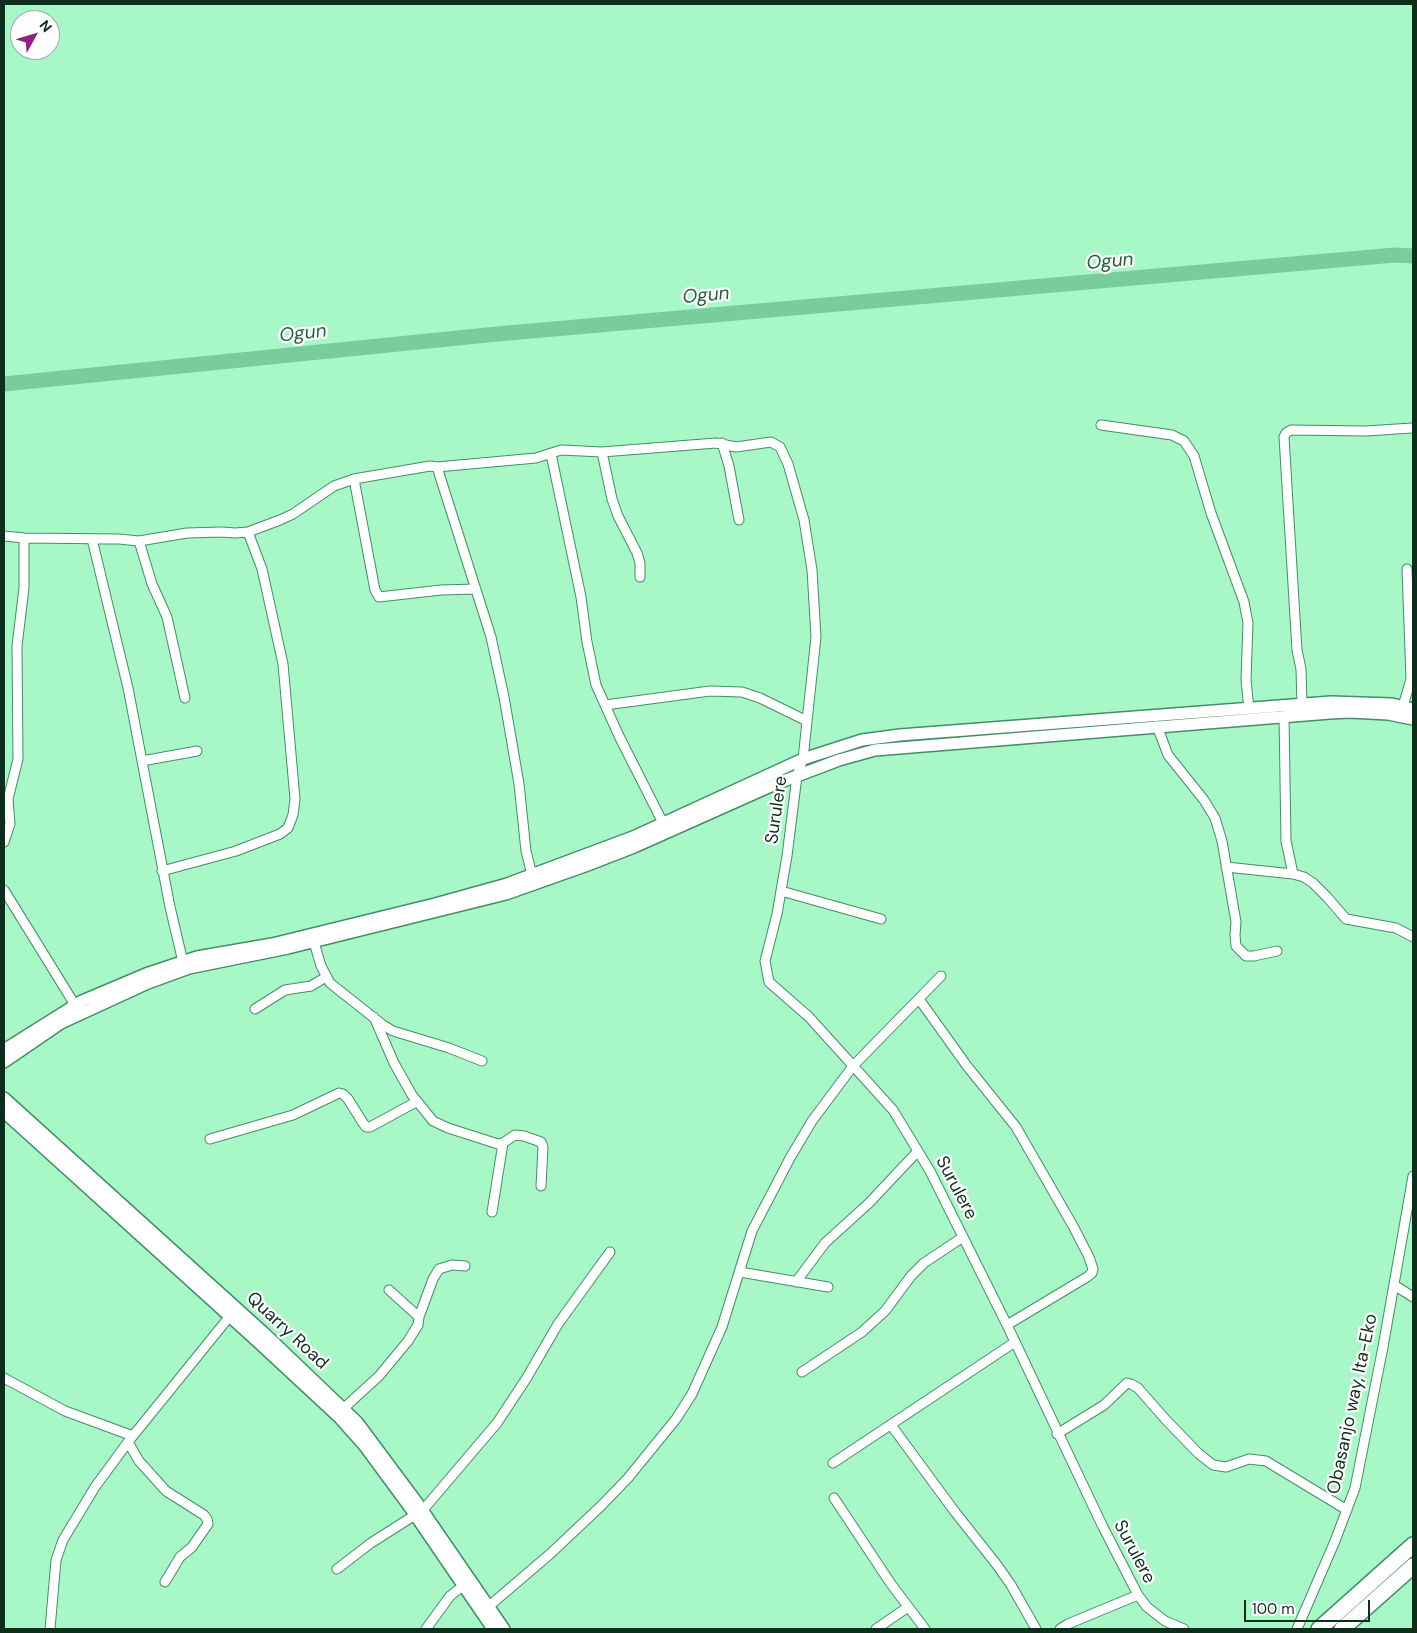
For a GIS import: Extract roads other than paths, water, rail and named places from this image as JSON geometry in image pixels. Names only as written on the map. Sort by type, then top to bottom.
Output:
[{"type":"highway","points":[[1319,1629],[1413,1545]]},
{"type":"highway","points":[[1342,1629],[1413,1566]]},
{"type":"main road","points":[[4,1050],[75,1005],[146,974],[197,957],[272,944],[436,904],[532,875],[633,837],[803,759],[862,740],[900,735],[1302,705],[1354,702],[1392,704],[1408,707]]},
{"type":"main road","points":[[4,1062],[61,1023],[148,983],[190,968],[314,942],[506,894],[626,850],[797,776],[839,760],[875,750],[1350,712],[1388,714],[1413,719]]},
{"type":"main road","name":"Quarry Road","points":[[4,1098],[266,1334],[344,1408],[367,1433],[419,1512],[463,1586],[493,1629]]},
{"type":"main road","name":"Quarry Road","points":[[4,1112],[230,1316],[356,1434],[419,1512],[504,1629]]},
{"type":"street","points":[[1100,425],[1172,435],[1184,441],[1194,456],[1211,513],[1244,602],[1248,623],[1246,680],[1249,709]]},
{"type":"street","points":[[1302,705],[1296,640],[1284,437],[1291,430],[1366,431],[1412,428]]},
{"type":"street","name":"Surulere","points":[[248,532],[293,514],[334,486],[354,479],[430,466],[438,467],[536,458],[561,450],[602,452],[694,444],[722,444],[736,447],[771,442],[780,447],[788,464],[804,520],[812,570],[816,637],[803,759],[797,776],[777,914],[765,961],[769,982],[809,1017],[893,1110],[930,1171],[1007,1324],[1057,1434],[1138,1595],[1147,1607],[1165,1621],[1184,1629]]},
{"type":"street","points":[[722,444],[729,466],[739,520]]},
{"type":"street","points":[[602,452],[612,499],[618,516],[637,553],[640,563],[640,577]]},
{"type":"street","points":[[551,454],[581,598],[593,674],[605,705],[663,823]]},
{"type":"street","points":[[438,467],[490,637],[504,697],[519,784],[526,851],[532,875]]},
{"type":"street","points":[[354,479],[375,590],[378,597],[441,590],[476,589]]},
{"type":"street","points":[[4,536],[139,541],[187,533],[248,532],[262,569],[283,664],[294,782],[295,799],[293,815],[288,828],[280,834],[236,851],[162,871]]},
{"type":"street","points":[[4,842],[10,824],[8,799],[18,759],[17,646],[24,588],[24,538]]},
{"type":"street","points":[[92,539],[128,688],[162,871],[183,962]]},
{"type":"street","points":[[139,541],[152,584],[166,617],[185,698]]},
{"type":"street","points":[[1408,569],[1411,679],[1408,707]]},
{"type":"street","points":[[605,705],[710,691],[742,692],[760,698],[807,721]]},
{"type":"street","points":[[1284,716],[1286,841],[1292,874]]},
{"type":"street","points":[[1157,726],[1168,755],[1204,800],[1215,818],[1222,841],[1236,922],[1234,935],[1236,946],[1246,956],[1277,951]]},
{"type":"street","points":[[142,761],[197,751]]},
{"type":"street","points":[[1226,867],[1304,877],[1313,883],[1346,919],[1396,928],[1413,937]]},
{"type":"street","points":[[4,890],[75,1005]]},
{"type":"street","points":[[781,891],[881,919]]},
{"type":"street","points":[[314,942],[321,966],[330,983],[374,1017],[394,1030],[482,1061]]},
{"type":"street","points":[[488,1607],[602,1506],[628,1478],[676,1419],[692,1394],[722,1327],[752,1231],[790,1158],[812,1121],[853,1066],[941,976]]},
{"type":"street","points":[[254,1009],[285,990],[311,986],[326,977]]},
{"type":"street","points":[[919,999],[967,1066],[1016,1127],[1073,1226],[1093,1269],[1092,1273],[1087,1277],[1007,1324]]},
{"type":"street","points":[[374,1017],[401,1077],[416,1102],[433,1120],[448,1128],[498,1144],[515,1135],[541,1142],[543,1147],[541,1186]]},
{"type":"street","points":[[210,1139],[293,1115],[339,1093],[348,1099],[366,1127],[370,1127],[416,1102]]},
{"type":"street","points":[[492,1212],[503,1143]]},
{"type":"street","points":[[796,1282],[825,1243],[869,1203],[918,1152]]},
{"type":"street","name":"Obasanjo way, Ita-Eko","points":[[1297,1629],[1355,1488],[1413,1176]]},
{"type":"street","points":[[802,1372],[862,1332],[885,1311],[911,1276],[924,1263],[963,1237]]},
{"type":"street","points":[[337,1569],[371,1543],[419,1512],[497,1423],[526,1379],[558,1324],[610,1252]]},
{"type":"street","points":[[344,1408],[380,1376],[408,1341],[418,1324],[433,1279],[439,1269],[452,1265],[465,1266]]},
{"type":"street","points":[[740,1272],[828,1287]]},
{"type":"street","points":[[1394,1285],[1413,1297]]},
{"type":"street","points":[[389,1290],[419,1317]]},
{"type":"street","points":[[50,1629],[56,1560],[63,1540],[95,1487],[130,1439],[230,1316]]},
{"type":"street","points":[[833,1463],[1015,1342]]},
{"type":"street","points":[[4,1378],[65,1411],[130,1439],[138,1461],[161,1486],[207,1519],[208,1524],[192,1547],[180,1557],[165,1582]]},
{"type":"street","points":[[1057,1434],[1104,1405],[1127,1383],[1131,1384],[1138,1388],[1198,1453],[1213,1465],[1226,1467],[1249,1459],[1266,1461],[1347,1510]]},
{"type":"street","points":[[890,1425],[997,1565],[1011,1585],[1036,1629]]},
{"type":"street","points":[[834,1498],[925,1629]]},
{"type":"street","points":[[426,1629],[450,1596],[463,1586]]},
{"type":"street","points":[[1060,1629],[1138,1595]]},
{"type":"street","points":[[876,1629],[908,1607]]},
{"type":"waterway","name":"Ogun","points":[[4,384],[497,334],[1395,255],[1413,256]]}]
